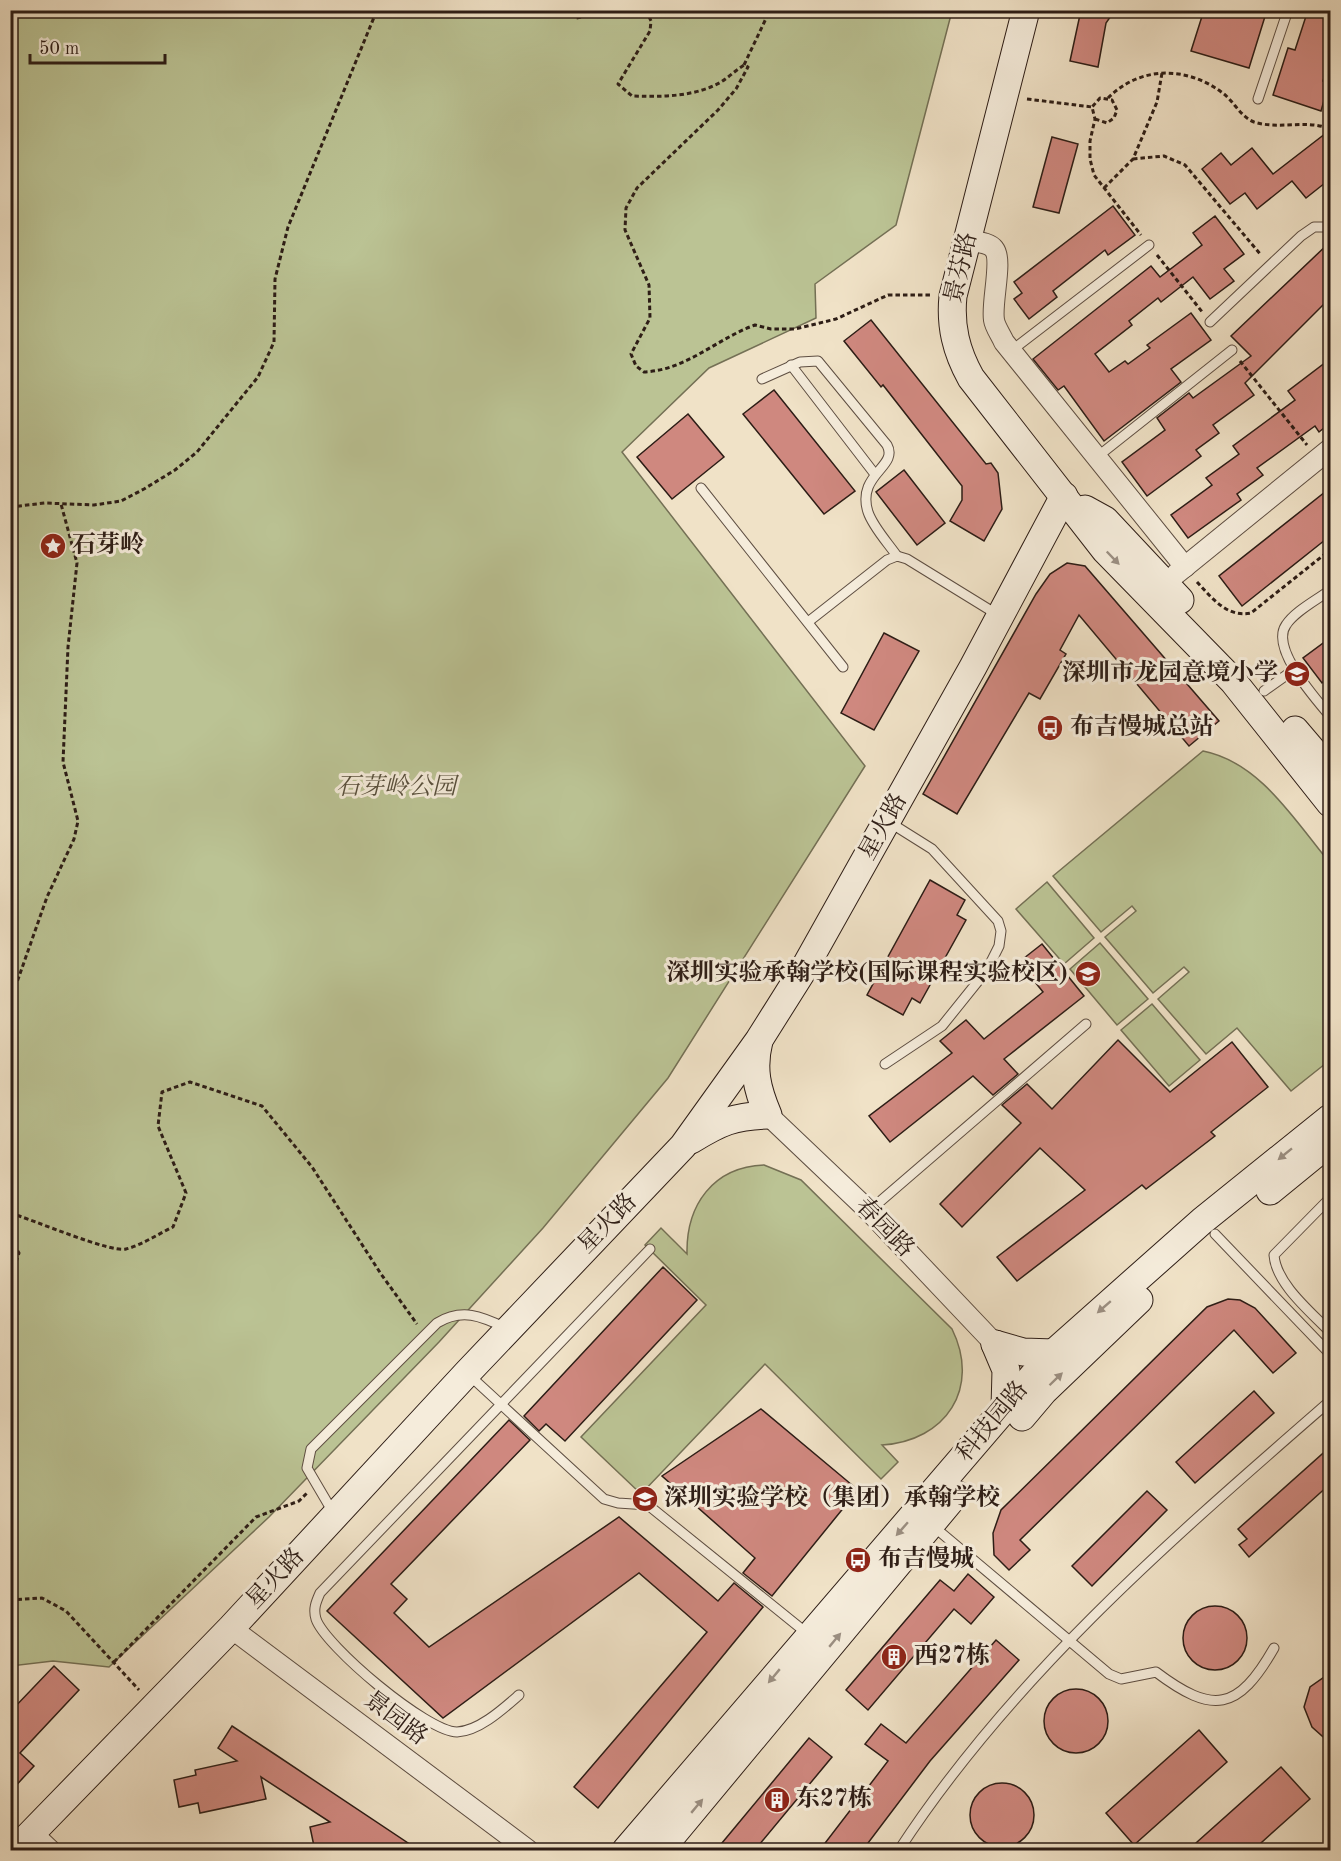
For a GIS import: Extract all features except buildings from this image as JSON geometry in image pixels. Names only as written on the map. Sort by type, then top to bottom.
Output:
[{"type":"street","name":"景芬路","points":[[1026,10],[953,296],[953,331],[962,363],[971,378],[1105,550],[1233,681],[1330,804]]},
{"type":"street","points":[[967,240],[990,245],[996,250],[998,260],[993,297],[994,322],[1011,351],[1097,457],[1177,573],[1324,454]]},
{"type":"street","name":"景芬路","points":[[1064,496],[1105,520],[1177,573],[1264,691],[1330,771]]},
{"type":"street","name":"星火路","points":[[32,1845],[155,1707],[466,1373],[683,1146],[759,1040],[805,967],[1064,496]]},
{"type":"street","name":"春园路","points":[[759,1040],[755,1059],[755,1075],[768,1115],[869,1211],[995,1344],[1006,1371],[1005,1408]]},
{"type":"street","points":[[683,1146],[719,1122],[736,1117],[768,1115]]},
{"type":"street","name":"科技园路","points":[[626,1851],[809,1635],[1054,1353],[1202,1221],[1330,1118]]},
{"type":"street","name":"科技园路","points":[[660,1851],[1044,1391],[1132,1306],[1215,1234],[1330,1142]]},
{"type":"street","points":[[995,1344],[1023,1352],[1054,1353]]},
{"type":"street","name":"景园路","points":[[231,1628],[528,1851]]},
{"type":"lane","points":[[1258,99],[1288,10]]},
{"type":"lane","points":[[1210,322],[1269,265],[1314,227],[1330,227]]},
{"type":"lane","points":[[1011,351],[1149,245]]},
{"type":"lane","points":[[1097,457],[1232,350]]},
{"type":"lane","points":[[762,379],[791,365],[810,359],[818,361],[887,445],[890,457],[887,464],[874,473],[868,484],[868,513],[897,556]]},
{"type":"lane","points":[[791,365],[874,473]]},
{"type":"lane","points":[[701,488],[843,667]]},
{"type":"lane","points":[[808,622],[887,560],[897,556],[907,559],[1000,616]]},
{"type":"lane","points":[[1330,591],[1287,623],[1282,633],[1282,647],[1295,669],[1330,716]]},
{"type":"lane","points":[[1264,691],[1295,669]]},
{"type":"lane","points":[[885,1064],[942,1026],[987,970],[999,946],[1001,931],[998,921],[932,849],[887,821]]},
{"type":"lane","points":[[869,1211],[1086,1024]]},
{"type":"lane","points":[[1330,1198],[1274,1255],[1275,1264],[1287,1284],[1330,1332]]},
{"type":"lane","points":[[1215,1234],[1330,1354]]},
{"type":"lane","points":[[519,1695],[482,1723],[458,1732],[439,1728],[409,1711],[361,1669],[316,1621],[314,1607],[320,1593],[650,1250]]},
{"type":"lane","points":[[335,1515],[307,1468],[311,1449],[424,1336],[450,1315],[471,1314],[508,1329]]},
{"type":"lane","points":[[466,1373],[604,1499],[618,1503],[648,1505],[809,1635]]},
{"type":"lane","points":[[899,1851],[950,1777],[1021,1692],[1070,1640],[1197,1517],[1330,1401]]},
{"type":"lane","points":[[931,1525],[1070,1640],[1121,1679],[1156,1672],[1178,1689],[1208,1701],[1224,1701],[1244,1689],[1260,1673],[1274,1647]]},
{"type":"path","points":[[10,507],[94,505],[121,501],[175,470],[197,452],[258,377],[274,342],[275,279],[288,227],[377,10]]},
{"type":"path","points":[[564,10],[576,18],[622,10]]},
{"type":"path","points":[[646,10],[651,21],[650,31],[618,84],[632,96],[657,97],[695,92],[722,81],[744,65],[770,10]]},
{"type":"path","points":[[744,65],[748,67],[747,73],[736,89],[690,138],[637,188],[626,208],[625,230],[649,285],[650,318],[631,354],[636,366],[644,372],[663,371],[687,362],[755,325],[771,329],[795,329],[836,319],[888,296],[953,296]]},
{"type":"path","points":[[1210,322],[1094,175],[1090,159],[1090,141],[1095,119],[1092,107],[1096,100],[1108,98],[1128,82],[1162,73],[1180,72],[1204,80],[1226,96],[1251,121],[1271,126],[1322,125],[1330,129]]},
{"type":"path","points":[[1104,188],[1133,159],[1157,102],[1162,73]]},
{"type":"path","points":[[1004,96],[1092,107]]},
{"type":"path","points":[[1095,119],[1107,123],[1114,118],[1116,106],[1108,98]]},
{"type":"path","points":[[1133,159],[1164,156],[1185,165],[1269,265]]},
{"type":"path","points":[[1232,350],[1324,454]]},
{"type":"path","points":[[10,1002],[47,897],[74,839],[78,821],[63,762],[68,648],[78,562],[61,504]]},
{"type":"path","points":[[1177,573],[1228,611],[1239,615],[1251,613],[1330,550]]},
{"type":"path","points":[[10,1214],[79,1236],[110,1250],[127,1249],[173,1227],[186,1193],[158,1126],[162,1092],[190,1082],[262,1106],[312,1167],[424,1336]]},
{"type":"path","points":[[10,1238],[19,1253],[10,1281]]},
{"type":"path","points":[[114,1662],[256,1516],[299,1502]]},
{"type":"path","points":[[10,1600],[42,1598],[66,1611],[155,1707]]},
{"type":"green space","name":"石芽岭公园","points":[[10,11],[952,11],[896,225],[815,284],[816,318],[709,368],[622,452],[865,766],[668,1078],[543,1228],[439,1342],[269,1517],[109,1667],[53,1661],[11,1666]]},
{"type":"green space","points":[[1203,751],[1223,757],[1242,767],[1259,780],[1275,795],[1330,863],[1330,1060],[1291,1091],[1237,1028],[1206,1054],[1158,999],[1189,972],[1184,967],[1153,993],[1105,937],[1136,911],[1132,906],[1101,932],[1053,876]]},
{"type":"green space","points":[[1047,882],[1094,938],[1064,964],[1016,909]]},
{"type":"green space","points":[[1100,943],[1148,999],[1117,1025],[1070,969]]},
{"type":"green space","points":[[1152,1004],[1200,1060],[1169,1086],[1121,1030]]},
{"type":"green space","points":[[764,1165],[801,1180],[952,1329],[960,1351],[962,1371],[959,1391],[952,1408],[940,1422],[924,1433],[905,1441],[882,1445],[898,1462],[881,1479],[765,1364],[641,1494],[581,1437],[706,1305],[645,1245],[661,1228],[687,1254],[691,1220],[706,1192],[730,1173],[746,1167]]},
{"type":"place","name":"石芽岭","points":[[53,546]]},
{"type":"place","name":"深圳市龙园意境小学","points":[[1297,674]]},
{"type":"place","name":"布吉慢城总站","points":[[1050,728]]},
{"type":"place","name":"深圳实验承翰学校(国际课程实验校区)","points":[[1088,974]]},
{"type":"place","name":"深圳实验学校（集团）承翰学校","points":[[645,1499]]},
{"type":"place","name":"布吉慢城","points":[[858,1560]]},
{"type":"place","name":"西27栋","points":[[894,1657]]},
{"type":"place","name":"东27栋","points":[[777,1800]]}]
